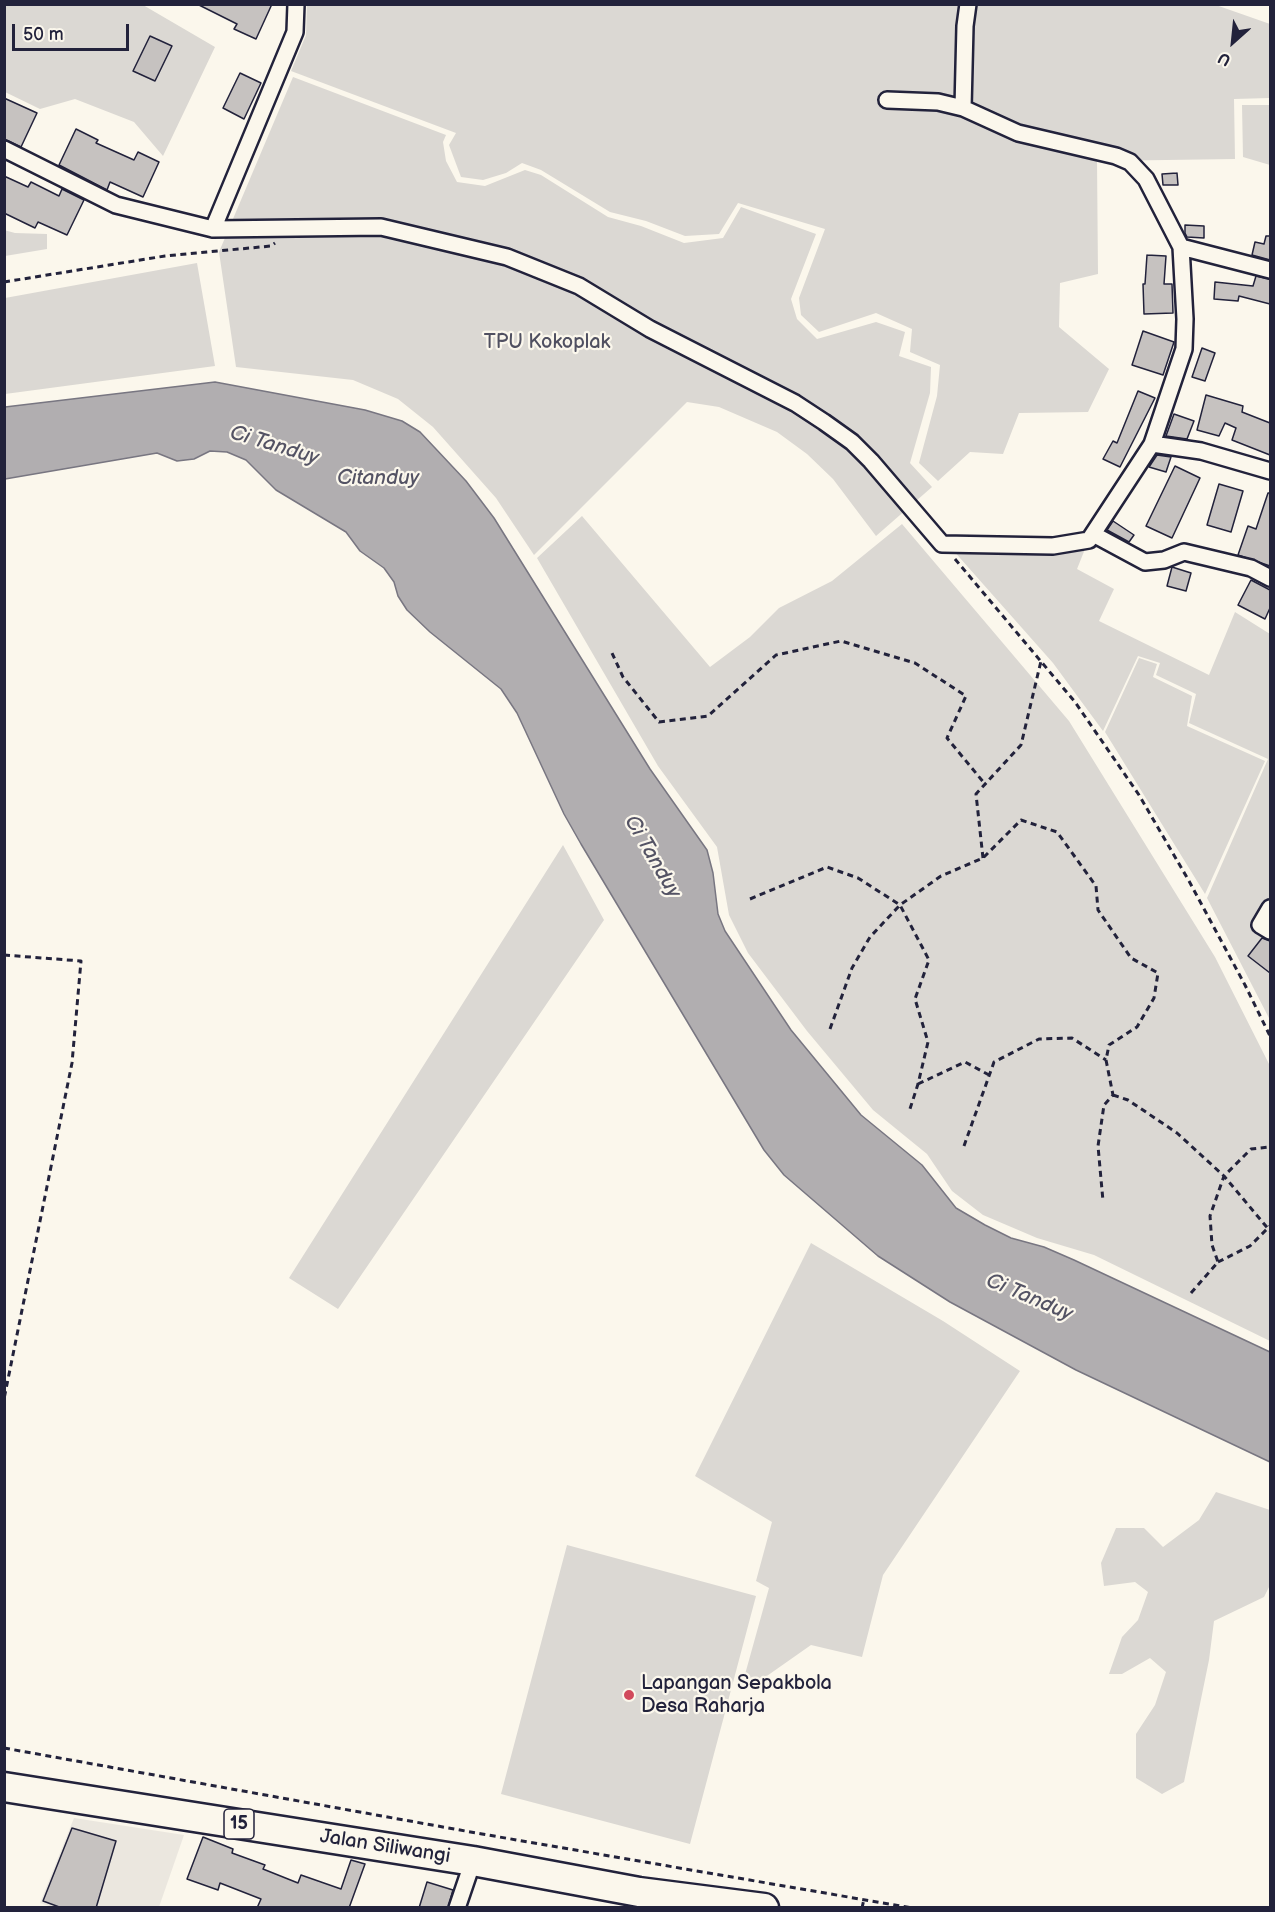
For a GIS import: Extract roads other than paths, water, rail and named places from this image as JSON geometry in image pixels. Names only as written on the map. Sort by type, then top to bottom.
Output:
[{"type":"highway","name":"Jalan Siliwangi","points":[[4,1787],[473,1861],[639,1892],[764,1908]]},
{"type":"street","points":[[213,229],[295,32],[296,4]]},
{"type":"street","points":[[963,108],[965,26],[968,4]]},
{"type":"street","points":[[4,149],[116,205],[213,229],[381,227],[507,257],[579,286],[650,329],[795,403],[824,422],[852,442],[871,461],[942,544],[1053,546],[1089,540],[1152,444],[1184,349],[1185,309],[1181,247],[1146,179],[1130,162],[1116,156],[1018,134],[963,108],[938,102],[887,100]]},
{"type":"street","points":[[1181,247],[1270,270]]},
{"type":"street","points":[[1152,444],[1201,451],[1270,471]]},
{"type":"street","points":[[1093,534],[1145,562],[1164,560],[1184,552],[1251,568],[1270,578]]},
{"type":"street","points":[[1270,908],[1260,925],[1270,931]]},
{"type":"street","points":[[457,1908],[473,1861]]},
{"type":"water","name":"Citanduy","points":[[215,382],[365,410],[402,421],[420,432],[466,481],[494,518],[650,769],[707,850],[713,873],[718,914],[725,931],[791,1030],[861,1115],[922,1165],[956,1208],[985,1225],[1011,1238],[1044,1247],[1074,1260],[1270,1352],[1270,1462],[1076,1370],[950,1302],[878,1256],[784,1175],[764,1150],[581,844],[564,814],[517,713],[501,689],[430,632],[407,610],[398,596],[394,582],[384,568],[360,551],[346,532],[276,490],[246,460],[227,452],[210,451],[194,459],[177,461],[157,453],[5,479],[5,407]]},
{"type":"place","name":"Lapangan Sepakbola Desa Raharja","points":[[629,1695]]},
{"type":"park label","name":"TPU Kokoplak","points":[[547,343]]},
{"type":"water label","name":"Ci Tanduy","points":[[274,446]]},
{"type":"water label","name":"Ci Tanduy","points":[[652,857]]},
{"type":"water label","name":"Ci Tanduy","points":[[1029,1298]]}]
